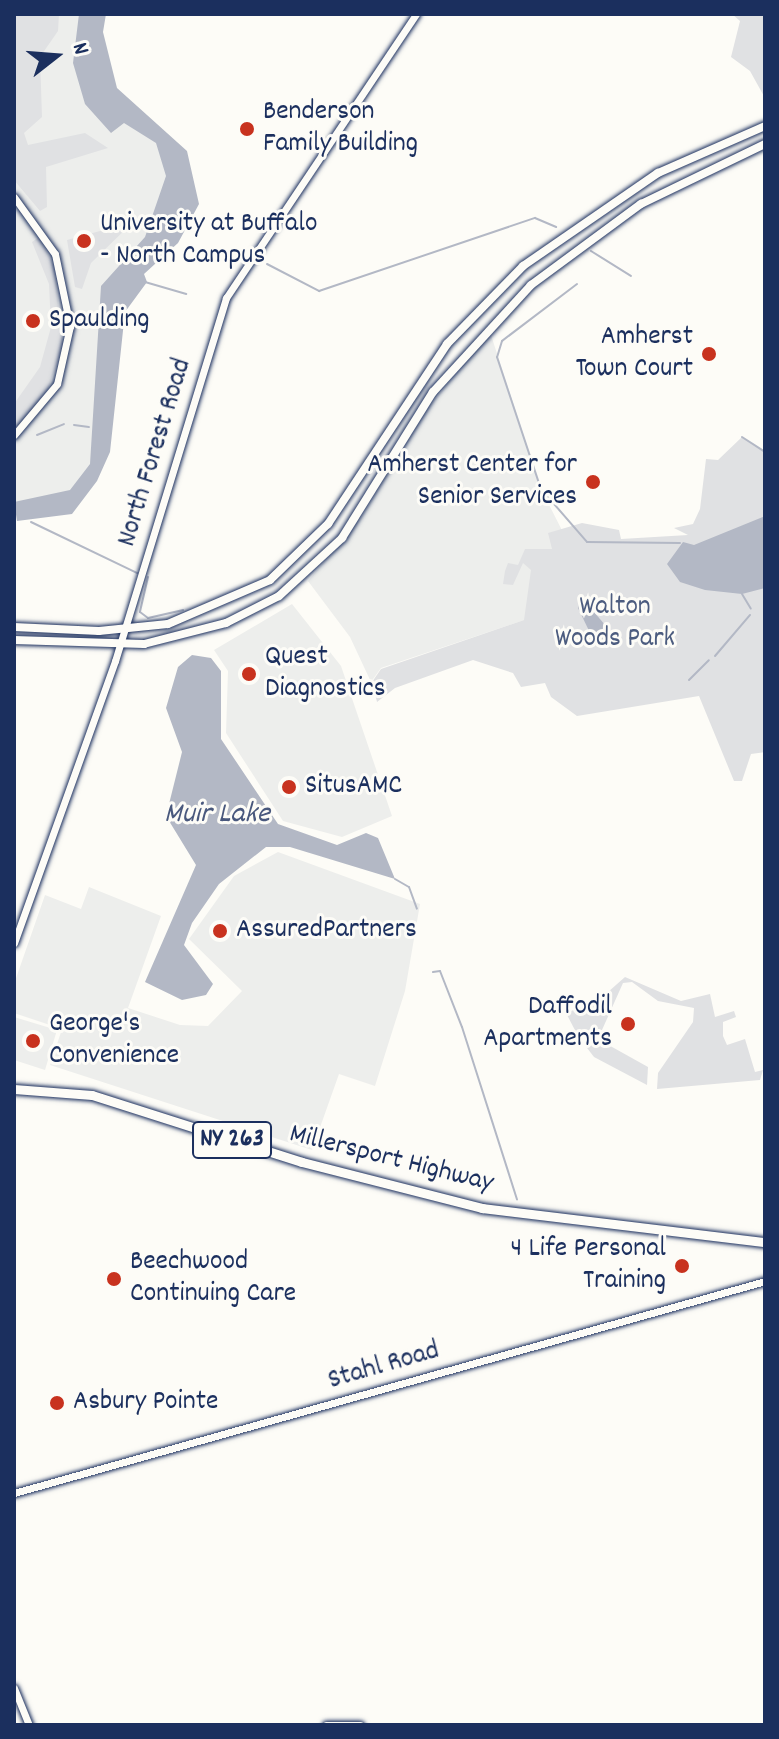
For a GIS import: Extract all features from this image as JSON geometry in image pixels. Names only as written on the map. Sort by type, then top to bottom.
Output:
[{"type":"main road","points":[[14,627],[125,630],[195,616],[270,580],[328,524],[407,396],[523,266],[636,186],[734,137],[765,126]]},
{"type":"main road","points":[[734,137],[739,154]]},
{"type":"main road","points":[[14,640],[119,647],[209,629],[279,596],[342,538],[422,407],[475,340],[551,268],[641,204],[765,144]]},
{"type":"main road","points":[[407,396],[422,407]]},
{"type":"main road","points":[[364,465],[378,475]]},
{"type":"main road","name":"Millersport Highway","points":[[14,1089],[92,1095],[302,1162],[482,1208],[765,1242]]},
{"type":"street","name":"North Forest Road","points":[[14,943],[125,630],[232,286],[416,14]]},
{"type":"street","points":[[14,197],[55,254],[70,326],[57,384],[14,435]]},
{"type":"street","name":"Stahl Road","points":[[14,1493],[765,1281]]},
{"type":"street","points":[[14,1688],[29,1725]]},
{"type":"street","points":[[326,1725],[360,1725]]},
{"type":"shaded area","name":"University at Buffalo - North Campus","points":[[14,14],[100,14],[105,109],[166,139],[182,172],[124,278],[93,473],[69,502],[14,510]]},
{"type":"shaded area","points":[[490,332],[541,489],[572,550],[530,618],[381,668],[371,682],[350,637],[308,581],[361,518],[428,408]]},
{"type":"shaded area","points":[[292,604],[341,666],[392,816],[342,837],[283,821],[226,733],[228,671],[214,650]]},
{"type":"shaded area","points":[[278,852],[420,904],[405,991],[375,1086],[339,1074],[312,1150],[50,1065],[62,1029],[14,1013],[14,984],[45,895],[81,909],[89,887],[161,916],[128,1008],[180,1025],[208,1026],[242,991],[189,939],[234,876]]},
{"type":"shaded area","points":[[14,1017],[57,1030],[45,1070],[14,1060]]},
{"type":"green space","points":[[14,14],[59,14],[58,31],[40,57],[42,117],[24,133],[28,145],[85,133],[108,148],[46,167],[47,207],[40,211],[14,180]]},
{"type":"green space","points":[[732,14],[765,14],[765,98],[750,71],[731,57],[740,21]]},
{"type":"green space","points":[[133,222],[91,263],[82,289],[75,287],[67,240]]},
{"type":"green space","points":[[39,237],[54,266],[63,345],[46,395],[14,429],[14,404],[40,367],[51,327],[49,284],[32,242]]},
{"type":"green space","name":"Walton Woods Park","points":[[742,437],[765,452],[765,752],[751,754],[742,781],[734,781],[699,696],[577,716],[551,697],[545,683],[521,687],[513,673],[473,660],[395,688],[377,702],[372,682],[381,669],[524,620],[531,570],[523,563],[513,585],[503,584],[505,571],[508,563],[518,565],[525,549],[552,549],[548,533],[582,523],[619,530],[621,539],[688,535],[674,528],[693,524],[700,509],[706,459],[718,460]]},
{"type":"green space","points":[[625,977],[681,1001],[710,994],[715,1017],[734,1011],[736,1017],[723,1022],[723,1036],[727,1045],[745,1039],[755,1072],[763,1070],[760,1080],[657,1089],[658,1073],[693,1022],[694,1008],[658,1001],[632,982],[623,983],[602,1030],[577,1034],[566,1013],[599,1000]]},
{"type":"green space","points":[[596,1038],[648,1067],[647,1085],[594,1057],[584,1044]]},
{"type":"water","points":[[79,14],[106,14],[103,32],[117,88],[187,151],[199,204],[178,243],[144,274],[147,282],[125,312],[110,452],[97,481],[72,514],[17,521],[14,502],[70,490],[90,464],[101,286],[145,237],[166,176],[156,143],[124,123],[111,133],[85,104],[73,63]]},
{"type":"water","points":[[765,516],[765,588],[742,594],[705,590],[680,582],[667,564],[683,542],[694,545]]},
{"type":"water","points":[[581,597],[612,633],[608,641],[593,639],[578,608]]},
{"type":"water","name":"Muir Lake","points":[[192,655],[211,658],[221,671],[221,739],[278,824],[337,845],[366,833],[378,838],[395,879],[290,847],[266,847],[219,884],[192,923],[184,945],[213,984],[206,995],[182,1000],[145,982],[196,865],[166,816],[182,752],[166,708],[178,667]]},
{"type":"waterway","points":[[267,264],[319,291],[535,218],[556,227]]},
{"type":"waterway","points":[[591,251],[631,276]]},
{"type":"waterway","points":[[145,282],[186,294]]},
{"type":"waterway","points":[[577,284],[502,341],[497,357],[541,489],[587,542],[680,543]]},
{"type":"waterway","points":[[37,435],[64,424]]},
{"type":"waterway","points":[[74,425],[89,427]]},
{"type":"waterway","points":[[742,437],[765,452]]},
{"type":"waterway","points":[[31,522],[137,573]]},
{"type":"waterway","points":[[148,577],[140,612],[148,618],[183,610]]},
{"type":"waterway","points":[[742,594],[751,609]]},
{"type":"waterway","points":[[715,656],[750,615]]},
{"type":"waterway","points":[[689,680],[709,660]]},
{"type":"waterway","points":[[395,879],[409,887],[417,909]]},
{"type":"waterway","points":[[433,972],[440,971],[462,1027],[517,1199]]},
{"type":"place","name":"Benderson Family Building","points":[[247,129]]},
{"type":"place","name":"University at Buffalo - North Campus","points":[[84,241]]},
{"type":"place","name":"Spaulding","points":[[33,321]]},
{"type":"place","name":"Amherst Town Court","points":[[709,354]]},
{"type":"place","name":"Amherst Center for Senior Services","points":[[593,482]]},
{"type":"place","name":"Quest Diagnostics","points":[[249,674]]},
{"type":"place","name":"SitusAMC","points":[[289,787]]},
{"type":"place","name":"AssuredPartners","points":[[220,931]]},
{"type":"place","name":"Daffodil Apartments","points":[[628,1024]]},
{"type":"place","name":"George's Convenience","points":[[33,1041]]},
{"type":"place","name":"4 Life Personal Training","points":[[682,1266]]},
{"type":"place","name":"Beechwood Continuing Care","points":[[114,1279]]},
{"type":"place","name":"Asbury Pointe","points":[[57,1403]]}]
